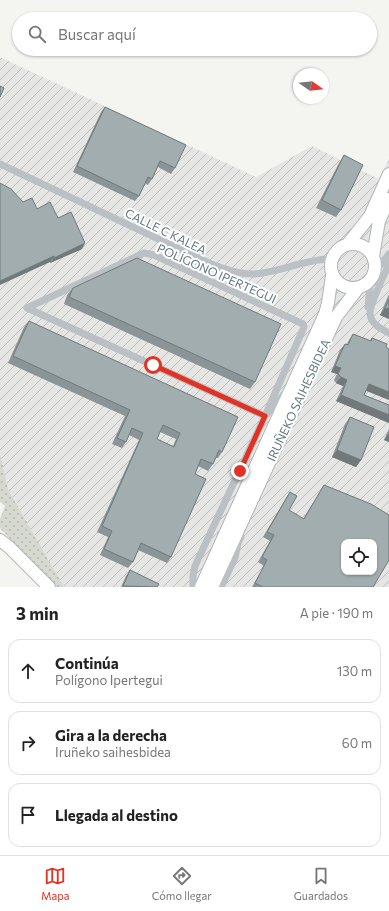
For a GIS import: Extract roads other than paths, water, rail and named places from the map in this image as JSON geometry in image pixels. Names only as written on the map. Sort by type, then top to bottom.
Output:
[{"type":"highway","points":[[347,245],[370,216],[389,174]]},
{"type":"highway","points":[[373,256],[379,221],[389,199]]},
{"type":"highway","points":[[354,244],[362,246],[373,256],[375,263],[375,270],[369,282],[358,288],[350,289],[342,286],[336,282],[332,275],[330,265],[331,259],[340,248],[347,245],[354,244]]},
{"type":"highway","name":"IRUÑEKO SAIHESBIDEA","points":[[201,587],[325,314],[332,275]]},
{"type":"highway","name":"IRUÑEKO SAIHESBIDEA","points":[[212,587],[336,317],[358,288]]},
{"type":"highway","points":[[0,540],[9,546],[45,584]]},
{"type":"street","name":"CALLE C KALEA","points":[[0,164],[224,270],[252,274],[269,272],[309,261],[331,259]]},
{"type":"street","name":"POLÍGONO IPERTEGUI","points":[[144,253],[154,255],[303,324],[304,327],[265,416],[142,360],[27,308],[144,253]]},
{"type":"street","points":[[375,270],[389,254]]},
{"type":"street","points":[[370,313],[372,304],[389,264]]},
{"type":"street","points":[[369,282],[370,288],[368,308],[374,322],[380,329],[389,333]]},
{"type":"street","name":"IRUÑEKO SAIHESBIDEA","points":[[193,587],[193,576],[196,566],[265,416],[281,398],[292,376],[308,354]]},
{"type":"street","name":"IRUÑEKO SAIHESBIDEA","points":[[222,587],[235,558],[238,543],[246,526],[245,516]]}]
